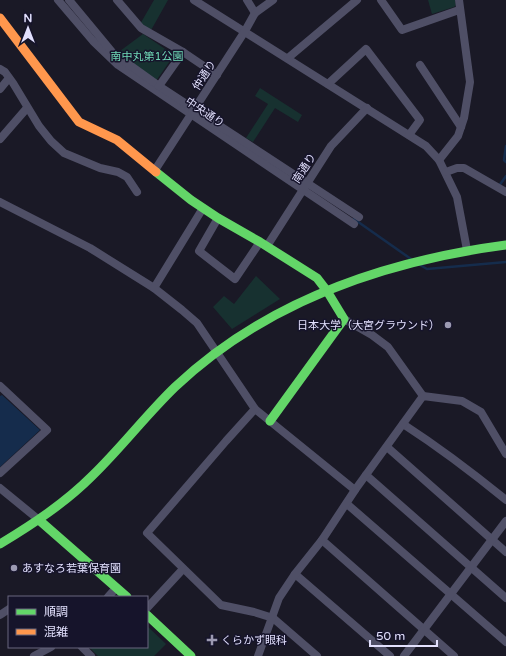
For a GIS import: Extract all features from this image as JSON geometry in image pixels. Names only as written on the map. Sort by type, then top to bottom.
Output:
[{"type":"street","name":"中央通り","points":[[58,0],[106,55],[118,65],[305,187],[354,224]]},
{"type":"street","points":[[117,0],[141,28],[183,52],[217,75]]},
{"type":"street","points":[[194,0],[426,146],[439,160],[457,197],[467,250]]},
{"type":"street","points":[[247,0],[255,13],[273,0]]},
{"type":"street","points":[[288,58],[357,0]]},
{"type":"street","points":[[381,0],[402,30],[459,10]]},
{"type":"street","points":[[439,160],[458,136],[464,118],[470,82],[459,10],[459,0]]},
{"type":"street","name":"中央通り","points":[[73,1],[113,54],[159,86],[192,112]]},
{"type":"street","name":"仲通り","points":[[155,170],[217,75],[255,13]]},
{"type":"street","points":[[0,18],[79,122],[117,140],[203,208],[318,276],[344,319],[372,334],[388,347],[423,396],[462,401],[481,412],[506,454]]},
{"type":"street","points":[[328,84],[366,49],[420,120],[409,135]]},
{"type":"street","points":[[159,86],[183,52]]},
{"type":"street","points":[[420,65],[461,127]]},
{"type":"street","points":[[0,69],[9,78],[39,126],[64,154],[100,168],[118,172],[127,178],[137,192]]},
{"type":"street","points":[[0,88],[9,78]]},
{"type":"street","points":[[0,139],[27,108]]},
{"type":"street","name":"南通り","points":[[218,218],[199,250],[235,279],[305,187],[331,146],[367,108]]},
{"type":"street","points":[[446,172],[457,168],[464,168],[506,192]]},
{"type":"street","name":"中央通り","points":[[305,187],[359,217]]},
{"type":"street","points":[[0,202],[90,248],[154,288],[197,323],[255,409],[355,490]]},
{"type":"street","points":[[154,288],[203,208]]},
{"type":"street","points":[[0,544],[39,520],[63,501],[92,476],[161,401],[186,377],[253,328],[360,277],[433,257],[467,250],[506,245]]},
{"type":"street","points":[[270,421],[344,319]]},
{"type":"street","points":[[0,386],[47,430],[0,473]]},
{"type":"street","points":[[258,656],[279,598],[295,574],[322,540],[355,490],[423,396]]},
{"type":"street","points":[[255,409],[147,533],[221,605],[254,612],[272,618],[318,656]]},
{"type":"street","points":[[404,424],[441,449],[506,500]]},
{"type":"street","points":[[387,447],[506,552]]},
{"type":"street","points":[[366,475],[472,566],[506,598]]},
{"type":"street","points":[[0,488],[126,596]]},
{"type":"street","points":[[347,504],[506,642]]},
{"type":"street","points":[[404,656],[506,521]]},
{"type":"street","points":[[322,540],[454,656]]},
{"type":"street","points":[[148,607],[183,569]]},
{"type":"street","points":[[295,574],[390,656]]},
{"type":"street","points":[[109,596],[116,588]]},
{"type":"street","points":[[148,616],[191,656]]},
{"type":"street","points":[[34,656],[49,648]]},
{"type":"street","points":[[83,648],[91,656]]},
{"type":"green space","points":[[154,0],[168,0],[150,32],[139,26]]},
{"type":"green space","points":[[428,0],[455,0],[456,5],[432,14]]},
{"type":"green space","name":"南中丸第1公園","points":[[143,34],[174,55],[156,81],[116,54]]},
{"type":"green space","points":[[260,88],[302,115],[298,122],[275,108],[253,142],[246,138],[268,104],[255,96]]},
{"type":"green space","points":[[256,276],[280,299],[232,329],[213,307],[224,296],[234,304]]},
{"type":"green space","points":[[148,627],[166,644],[154,656],[98,656],[90,648],[148,648]]},
{"type":"water","points":[[2,395],[40,430],[0,467],[0,396]]},
{"type":"waterway","points":[[506,146],[504,160],[506,162]]},
{"type":"waterway","points":[[499,186],[506,176]]},
{"type":"waterway","points":[[354,219],[411,259]]},
{"type":"waterway","points":[[420,265],[427,269],[506,262]]},
{"type":"traffic: fast","points":[[156,172],[191,200],[218,218],[260,242],[317,278],[327,291],[344,319],[270,421]]},
{"type":"traffic: fast","points":[[0,544],[36,521],[82,486],[175,387],[210,357],[248,331],[287,309],[329,290],[372,275],[416,262],[461,252],[506,245]]},
{"type":"traffic: fast","points":[[39,520],[126,596]]},
{"type":"traffic: fast","points":[[148,616],[191,656]]},
{"type":"traffic: slow","points":[[0,18],[79,122],[117,140],[156,172]]},
{"type":"place","name":"日本大学（大宮グラウンド）","points":[[448,325]]},
{"type":"place","name":"あすなろ若葉保育園","points":[[14,568]]},
{"type":"place","name":"くらかず眼科","points":[[212,640]]}]
